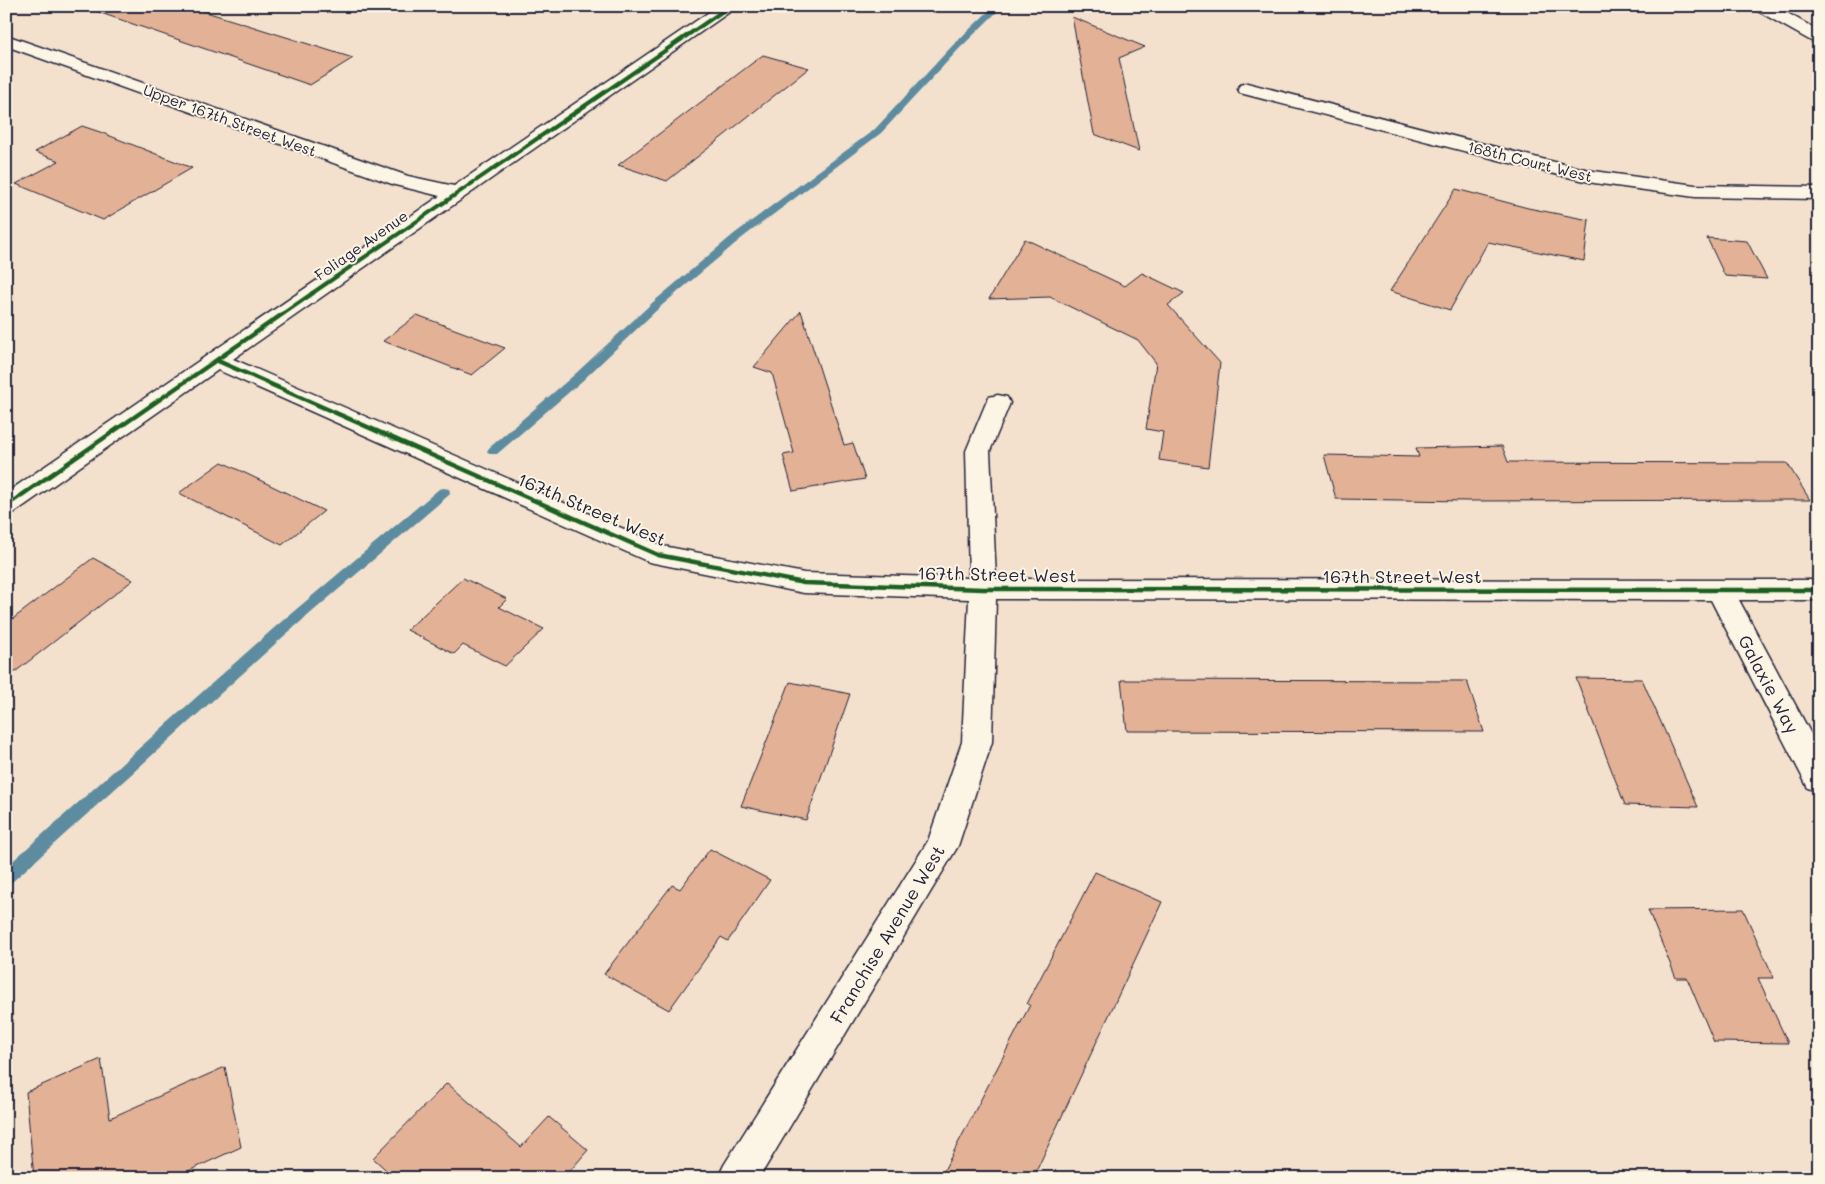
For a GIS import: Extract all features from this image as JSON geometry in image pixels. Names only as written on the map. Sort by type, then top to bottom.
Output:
[{"type":"street","name":"Foliage Avenue","points":[[8,502],[218,360],[456,193],[730,6]]},
{"type":"street","points":[[1762,6],[1819,38]]},
{"type":"street","name":"Upper 167th Street West","points":[[6,40],[402,181],[456,193]]},
{"type":"street","name":"168th Court West","points":[[1247,89],[1544,166],[1594,177],[1695,190],[1819,193]]},
{"type":"street","name":"167th Street West","points":[[218,360],[658,555],[804,583],[983,589],[1819,590]]},
{"type":"street","name":"Franchise Avenue West","points":[[738,1178],[942,846],[976,742],[983,589],[978,450],[998,403]]},
{"type":"street","name":"Galaxie Way","points":[[1720,590],[1819,779]]},
{"type":"building","points":[[100,6],[187,6],[353,58],[310,85],[98,12]]},
{"type":"building","points":[[1072,17],[1145,47],[1119,58],[1139,151],[1094,134]]},
{"type":"building","points":[[763,55],[809,68],[667,181],[618,165]]},
{"type":"building","points":[[82,126],[192,168],[103,220],[16,184],[59,161],[35,152]]},
{"type":"building","points":[[1456,189],[1528,208],[1589,220],[1584,261],[1488,242],[1450,310],[1390,291]]},
{"type":"building","points":[[1707,238],[1747,241],[1767,279],[1725,276]]},
{"type":"building","points":[[1025,239],[1125,286],[1142,273],[1184,293],[1168,305],[1220,363],[1208,467],[1159,460],[1163,432],[1146,429],[1156,363],[1138,340],[1050,297],[989,299]]},
{"type":"building","points":[[801,311],[844,445],[853,443],[865,479],[793,491],[783,455],[794,453],[772,373],[754,367]]},
{"type":"building","points":[[417,315],[505,348],[472,375],[383,341]]},
{"type":"building","points":[[1502,446],[1508,462],[1787,463],[1810,500],[1467,501],[1336,499],[1324,455],[1419,457],[1416,448]]},
{"type":"building","points":[[222,462],[324,511],[282,545],[179,493]]},
{"type":"building","points":[[93,558],[133,580],[6,679],[6,624]]},
{"type":"building","points":[[463,578],[507,599],[499,607],[544,629],[505,666],[463,645],[454,654],[407,630]]},
{"type":"building","points":[[1576,678],[1642,679],[1698,807],[1625,805]]},
{"type":"building","points":[[1121,680],[1467,681],[1484,732],[1127,731]]},
{"type":"building","points":[[790,682],[850,694],[806,820],[741,806]]},
{"type":"building","points":[[710,849],[770,880],[728,941],[721,937],[669,1010],[604,974],[672,885],[680,889]]},
{"type":"building","points":[[1095,872],[1162,902],[1033,1178],[940,1178],[1030,1005],[1027,1004]]},
{"type":"building","points":[[1743,909],[1774,978],[1758,978],[1788,1043],[1714,1042],[1687,978],[1676,978],[1648,910]]},
{"type":"building","points":[[101,1059],[110,1118],[225,1067],[241,1147],[173,1178],[34,1178],[26,1092]]},
{"type":"building","points":[[447,1083],[521,1147],[549,1117],[588,1150],[564,1178],[395,1178],[373,1158]]},
{"type":"waterway","points":[[493,451],[578,378],[656,305],[738,236],[878,131],[956,47],[999,6]]},
{"type":"waterway","points":[[6,877],[279,632],[444,492]]},
{"type":"cycle path","points":[[6,506],[730,6]]},
{"type":"cycle path","points":[[218,361],[658,555],[804,583],[983,589],[1819,590]]}]
